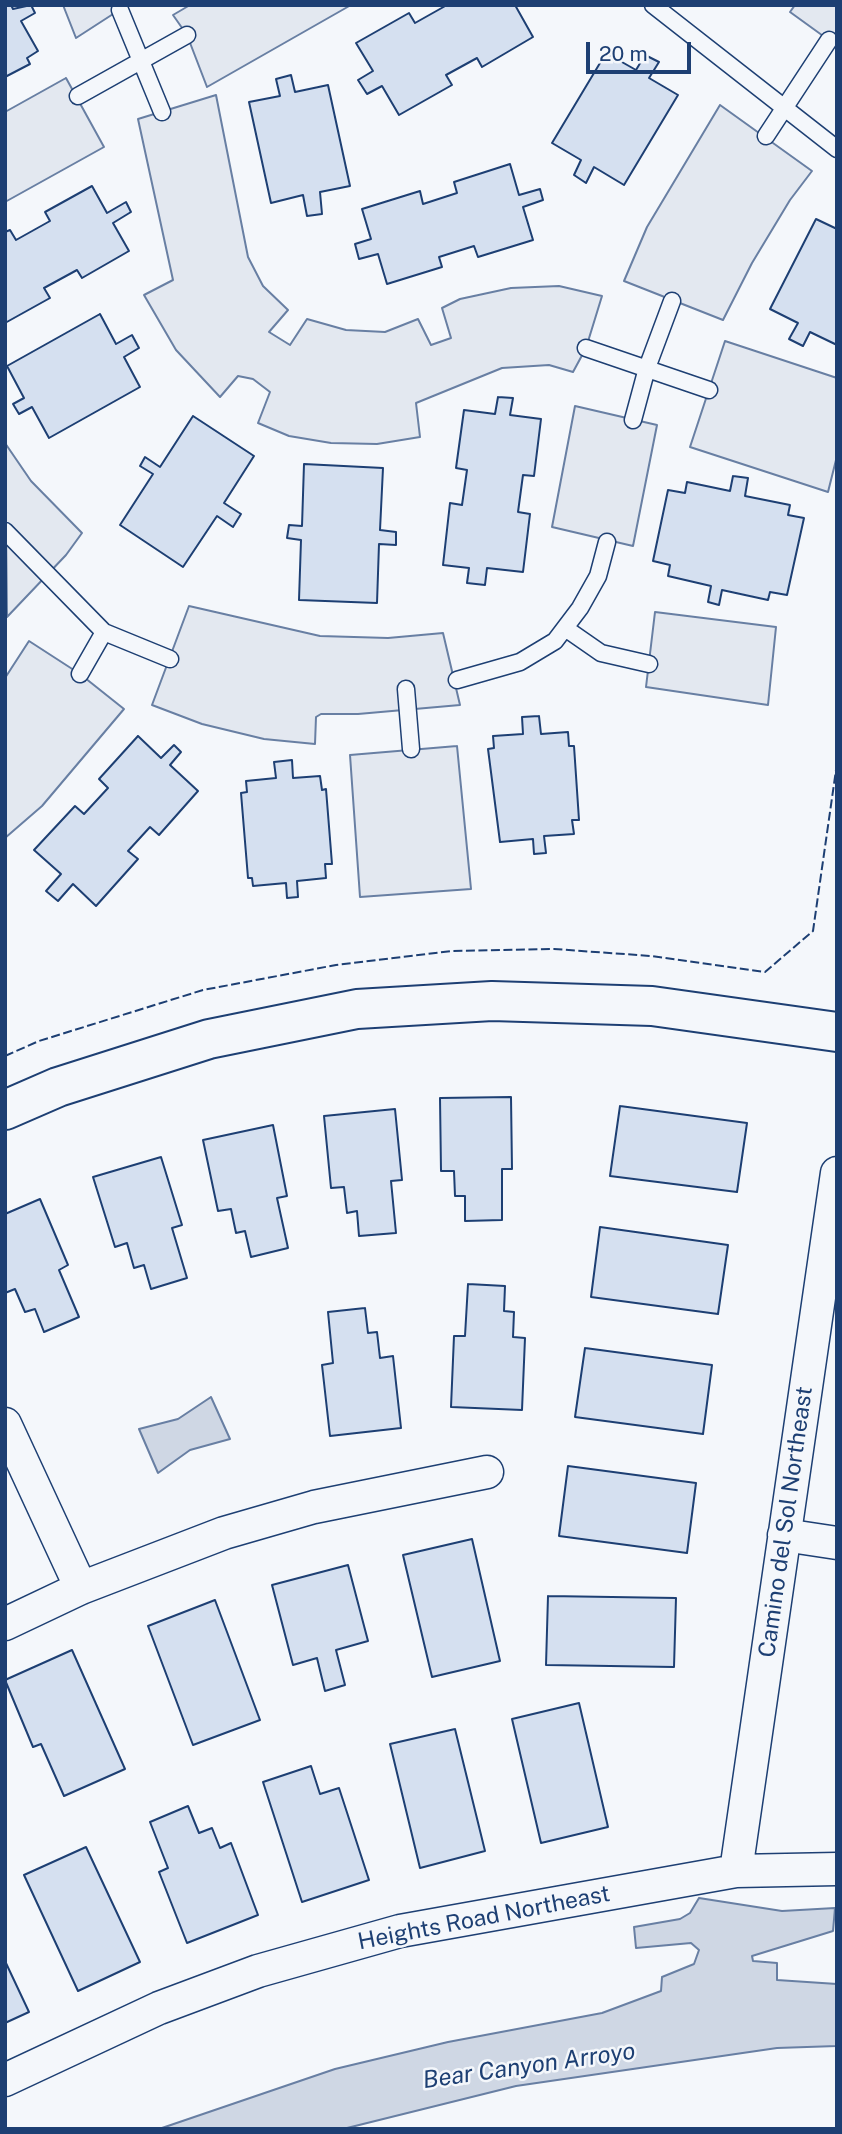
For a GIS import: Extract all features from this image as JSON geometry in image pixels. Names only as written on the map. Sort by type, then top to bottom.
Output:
[{"type":"street","points":[[5,1110],[58,1087],[209,1039],[357,1009],[492,1001],[652,1006],[837,1032]]},
{"type":"street","name":"Camino del Sol Northeast","points":[[736,1871],[785,1535],[828,1294],[837,1173]]},
{"type":"street","points":[[5,1424],[81,1588]]},
{"type":"street","points":[[5,1624],[81,1588],[225,1533],[314,1507],[487,1472]]},
{"type":"street","points":[[785,1535],[837,1543]]},
{"type":"street","name":"Heights Road Northeast","points":[[5,2080],[159,2008],[258,1971],[400,1931],[736,1871],[837,1869]]},
{"type":"lane","points":[[653,5],[837,149]]},
{"type":"lane","points":[[120,10],[143,60],[162,112]]},
{"type":"lane","points":[[78,96],[187,35]]},
{"type":"lane","points":[[766,136],[829,40]]},
{"type":"lane","points":[[633,420],[647,368],[672,302]]},
{"type":"lane","points":[[586,348],[709,390]]},
{"type":"lane","points":[[5,531],[104,632],[170,659]]},
{"type":"lane","points":[[457,680],[520,662],[555,641],[598,576],[607,542]]},
{"type":"lane","points":[[565,628],[601,653],[649,664]]},
{"type":"lane","points":[[80,674],[104,632]]},
{"type":"lane","points":[[407,689],[411,750]]},
{"type":"shaded area","points":[[63,5],[127,5],[76,38]]},
{"type":"shaded area","points":[[190,5],[351,5],[207,87],[187,35],[173,15]]},
{"type":"shaded area","points":[[795,5],[837,5],[837,46],[790,12]]},
{"type":"shaded area","points":[[66,78],[104,147],[5,202],[5,112]]},
{"type":"shaded area","points":[[216,95],[248,257],[263,286],[288,310],[269,332],[290,345],[307,319],[346,330],[385,332],[418,319],[431,345],[451,338],[442,308],[460,299],[511,288],[559,286],[602,296],[586,348],[573,372],[549,365],[502,368],[416,403],[420,437],[377,444],[331,443],[289,436],[258,423],[270,392],[253,379],[238,376],[220,397],[176,350],[144,295],[173,280],[138,119]]},
{"type":"shaded area","points":[[720,105],[812,171],[790,200],[752,263],[723,320],[624,281],[647,227]]},
{"type":"shaded area","points":[[725,341],[837,378],[837,456],[828,492],[690,447]]},
{"type":"shaded area","points":[[575,406],[657,425],[633,546],[552,527]]},
{"type":"shaded area","points":[[5,443],[31,481],[82,533],[66,555],[7,617]]},
{"type":"shaded area","points":[[189,606],[320,636],[388,638],[443,633],[460,705],[358,714],[321,714],[316,717],[315,744],[264,739],[202,724],[152,705]]},
{"type":"shaded area","points":[[655,612],[776,627],[768,705],[646,687]]},
{"type":"shaded area","points":[[29,641],[80,674],[124,709],[42,806],[5,838],[5,678]]},
{"type":"shaded area","points":[[457,746],[471,889],[360,897],[350,755]]},
{"type":"water","points":[[211,1397],[230,1439],[190,1450],[158,1473],[139,1429],[178,1419]]},
{"type":"water","name":"Bear Canyon Arroyo","points":[[699,1898],[782,1911],[835,1908],[833,1931],[752,1956],[753,1961],[777,1963],[777,1980],[837,1984],[837,2046],[777,2048],[516,2086],[343,2129],[159,2129],[335,2069],[448,2042],[602,2013],[661,1991],[662,1977],[694,1964],[699,1950],[691,1943],[636,1948],[634,1927],[680,1919],[690,1913]]},
{"type":"building","points":[[5,5],[11,5],[13,9],[31,5],[35,13],[21,21],[38,51],[27,58],[30,64],[5,77]]},
{"type":"building","points":[[447,5],[515,5],[533,37],[482,67],[477,58],[446,75],[452,85],[399,115],[382,86],[367,94],[358,80],[373,71],[356,43],[409,13],[415,23]]},
{"type":"building","points":[[606,53],[636,70],[645,55],[659,62],[649,78],[678,95],[624,185],[594,167],[586,183],[574,175],[581,160],[552,143]]},
{"type":"building","points":[[291,75],[295,92],[328,85],[350,186],[320,192],[322,214],[307,216],[303,195],[271,203],[249,102],[280,96],[276,79]]},
{"type":"building","points":[[510,164],[519,195],[540,189],[543,200],[523,207],[533,240],[478,257],[474,246],[439,257],[442,267],[387,284],[378,254],[359,259],[355,244],[371,239],[362,209],[420,191],[423,204],[457,193],[454,182]]},
{"type":"building","points":[[92,186],[107,213],[126,202],[131,212],[113,223],[129,251],[82,278],[77,270],[44,288],[50,298],[5,323],[5,232],[10,230],[16,240],[50,221],[45,212]]},
{"type":"building","points":[[816,219],[837,229],[837,345],[810,332],[803,346],[789,339],[798,323],[770,309]]},
{"type":"building","points":[[100,314],[116,344],[132,335],[139,348],[124,357],[140,387],[49,438],[32,407],[19,414],[13,404],[24,398],[7,366]]},
{"type":"building","points":[[498,397],[513,398],[510,415],[541,419],[534,476],[523,475],[518,512],[530,514],[523,572],[487,568],[485,585],[467,583],[469,568],[443,565],[450,503],[462,505],[467,470],[456,468],[464,410],[495,414]]},
{"type":"building","points":[[193,416],[254,456],[224,503],[241,514],[233,527],[217,516],[183,567],[120,525],[153,474],[140,466],[145,457],[160,467]]},
{"type":"building","points":[[304,464],[383,468],[380,530],[396,532],[396,545],[379,544],[377,603],[299,600],[301,540],[287,538],[289,525],[302,526]]},
{"type":"building","points":[[733,476],[748,478],[745,496],[790,505],[788,515],[804,518],[787,595],[770,592],[768,600],[722,590],[719,605],[708,602],[711,586],[668,576],[670,565],[653,561],[668,490],[685,493],[687,482],[730,491]]},
{"type":"building","points":[[539,716],[541,734],[568,732],[569,746],[574,746],[579,820],[572,820],[574,834],[544,836],[546,853],[534,854],[533,839],[500,842],[488,749],[494,748],[493,736],[523,734],[522,717]]},
{"type":"building","points":[[138,736],[161,758],[174,745],[181,752],[170,765],[198,791],[159,835],[150,827],[128,851],[138,859],[96,906],[73,884],[58,901],[46,891],[61,874],[34,850],[75,806],[84,814],[108,788],[99,779]]},
{"type":"building","points":[[292,760],[293,778],[320,776],[322,790],[326,789],[332,864],[325,864],[326,878],[297,881],[298,897],[287,898],[286,883],[253,886],[252,878],[248,878],[241,793],[247,792],[246,781],[276,778],[274,762]]},
{"type":"building","points":[[511,1097],[512,1169],[502,1169],[502,1220],[465,1221],[465,1196],[455,1196],[454,1171],[441,1171],[440,1098]]},
{"type":"building","points":[[620,1106],[747,1123],[737,1192],[610,1176]]},
{"type":"building","points":[[395,1109],[402,1180],[391,1181],[396,1233],[359,1236],[357,1211],[347,1213],[344,1187],[331,1188],[324,1116]]},
{"type":"building","points":[[273,1125],[287,1196],[277,1198],[288,1248],[251,1257],[245,1231],[236,1233],[231,1209],[218,1211],[203,1140]]},
{"type":"building","points":[[161,1157],[182,1225],[172,1228],[187,1278],[151,1289],[144,1265],[134,1268],[127,1243],[115,1247],[93,1177]]},
{"type":"building","points":[[40,1199],[68,1265],[59,1270],[79,1317],[44,1332],[35,1309],[25,1312],[15,1289],[5,1293],[5,1214]]},
{"type":"building","points":[[600,1227],[728,1245],[718,1314],[591,1297]]},
{"type":"building","points":[[468,1284],[505,1286],[504,1311],[514,1312],[513,1337],[525,1338],[522,1410],[451,1407],[454,1336],[465,1336]]},
{"type":"building","points":[[365,1308],[368,1333],[377,1332],[380,1358],[393,1356],[401,1428],[330,1436],[322,1365],[333,1363],[328,1312]]},
{"type":"building","points":[[585,1348],[712,1365],[703,1434],[575,1417]]},
{"type":"building","points":[[568,1466],[696,1483],[687,1553],[559,1536]]},
{"type":"building","points":[[472,1539],[500,1661],[432,1677],[403,1555]]},
{"type":"building","points":[[348,1565],[368,1641],[336,1650],[345,1685],[325,1691],[317,1658],[293,1665],[272,1585]]},
{"type":"building","points":[[548,1596],[676,1598],[674,1667],[546,1665]]},
{"type":"building","points":[[215,1600],[260,1720],[193,1745],[148,1626]]},
{"type":"building","points":[[72,1650],[125,1769],[64,1796],[41,1744],[33,1747],[5,1680]]},
{"type":"building","points":[[579,1703],[608,1827],[541,1843],[512,1719]]},
{"type":"building","points":[[455,1729],[485,1851],[420,1868],[390,1744]]},
{"type":"building","points":[[311,1766],[320,1794],[339,1788],[369,1880],[302,1902],[263,1782]]},
{"type":"building","points":[[188,1806],[199,1833],[212,1828],[220,1848],[231,1843],[258,1915],[187,1943],[159,1872],[168,1868],[150,1822]]},
{"type":"building","points":[[86,1847],[140,1962],[78,1991],[24,1875]]},
{"type":"building","points":[[5,1961],[29,2012],[5,2023]]},
{"type":"fence","points":[[5,1056],[39,1041],[203,990],[336,965],[452,951],[554,949],[651,956],[765,972],[813,931],[837,763]]}]
